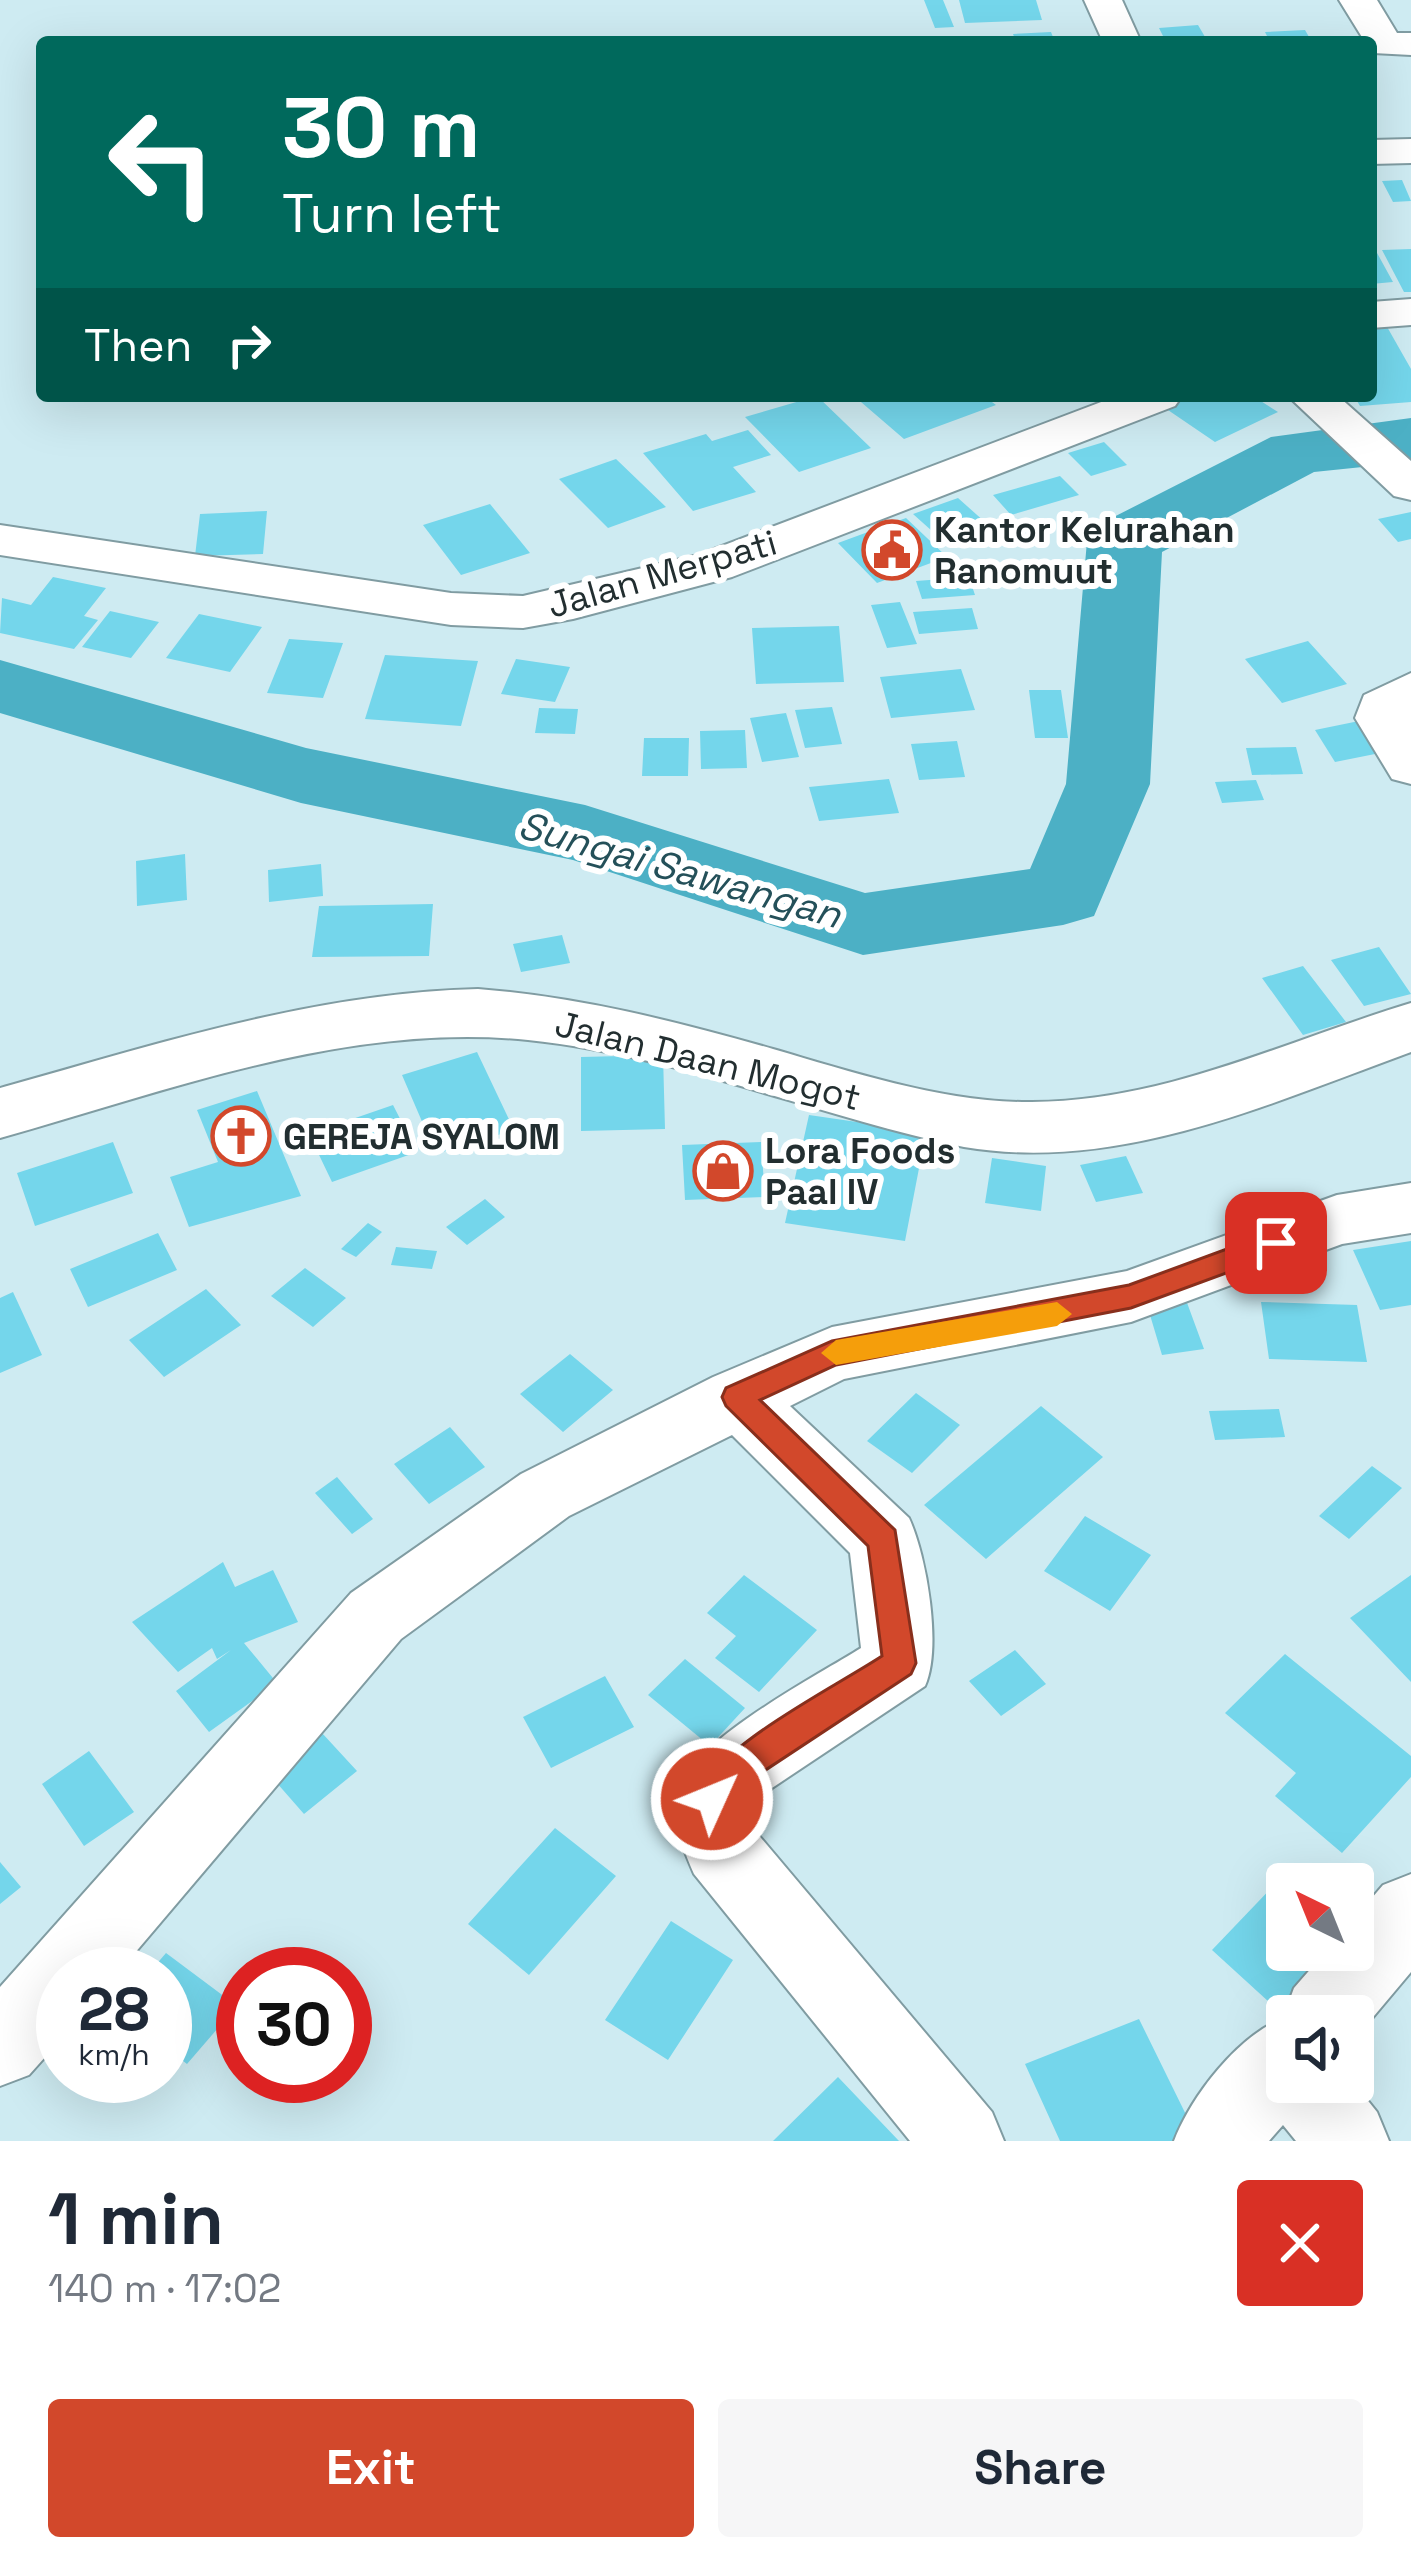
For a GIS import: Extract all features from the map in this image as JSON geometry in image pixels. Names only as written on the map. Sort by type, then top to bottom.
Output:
[{"type":"main road","name":"Jalan Daan Mogot","points":[[0,1113],[340,1027],[472,1013],[604,1028],[903,1108],[1036,1128],[1147,1114],[1411,1028]]},
{"type":"street","points":[[1103,0],[1119,36]]},
{"type":"street","points":[[1358,0],[1399,45],[1411,88]]},
{"type":"street","points":[[1377,152],[1411,151]]},
{"type":"street","points":[[1377,315],[1411,312]]},
{"type":"street","name":"Jalan Merpati","points":[[0,540],[451,609],[523,612],[715,566],[1143,402]]},
{"type":"street","points":[[1318,402],[1411,486]]},
{"type":"street","points":[[1411,690],[1382,706],[1381,718],[1411,766]]},
{"type":"street","points":[[90,1947],[376,1616],[545,1495],[832,1354],[1131,1296],[1336,1220],[1411,1208]]},
{"type":"street","points":[[737,1397],[884,1540],[899,1663],[746,1763],[712,1799],[721,1848],[963,2141]]},
{"type":"street","points":[[1345,1995],[1411,1912]]},
{"type":"street","points":[[0,2046],[36,2007]]},
{"type":"street","points":[[1215,2141],[1266,2087]]},
{"type":"street","points":[[1325,2103],[1348,2141]]},
{"type":"building","points":[[924,0],[943,0],[954,27],[935,28]]},
{"type":"building","points":[[959,0],[1036,0],[1042,20],[965,23]]},
{"type":"building","points":[[1198,25],[1204,36],[1163,36],[1159,28]]},
{"type":"building","points":[[1305,30],[1308,36],[1267,36],[1265,32]]},
{"type":"building","points":[[1051,32],[1053,36],[1014,36]]},
{"type":"building","points":[[1402,180],[1411,201],[1393,202],[1382,181]]},
{"type":"building","points":[[1411,249],[1411,292],[1404,292],[1382,250]]},
{"type":"building","points":[[1377,253],[1393,282],[1377,283]]},
{"type":"building","points":[[1386,325],[1411,369],[1411,402],[1360,406],[1358,402],[1377,402],[1377,326]]},
{"type":"building","points":[[796,402],[823,402],[871,448],[799,472],[745,417]]},
{"type":"building","points":[[861,402],[996,405],[904,439]]},
{"type":"building","points":[[1178,402],[1262,402],[1278,412],[1215,442],[1165,408]]},
{"type":"building","points":[[748,430],[771,455],[733,467],[756,492],[693,511],[643,453],[706,434],[712,441]]},
{"type":"building","points":[[1104,442],[1127,465],[1091,476],[1068,453]]},
{"type":"building","points":[[616,459],[666,507],[608,528],[559,479]]},
{"type":"building","points":[[1060,476],[1079,495],[1011,515],[993,495]]},
{"type":"building","points":[[958,498],[995,531],[951,548],[913,514]]},
{"type":"building","points":[[490,504],[530,553],[461,575],[423,525]]},
{"type":"building","points":[[267,511],[263,554],[195,556],[200,514]]},
{"type":"building","points":[[1411,512],[1411,539],[1398,542],[1378,519]]},
{"type":"building","name":"Kantor Kelurahan Ranomuut","points":[[906,518],[947,557],[877,583],[838,543]]},
{"type":"building","points":[[53,577],[106,588],[84,616],[98,620],[74,649],[0,633],[2,598],[31,605]]},
{"type":"building","points":[[969,577],[975,595],[922,599],[916,581]]},
{"type":"building","points":[[900,602],[917,644],[887,648],[871,605]]},
{"type":"building","points":[[972,608],[978,629],[919,634],[913,612]]},
{"type":"building","points":[[110,611],[159,622],[131,658],[82,647]]},
{"type":"building","points":[[199,614],[262,627],[230,672],[166,658]]},
{"type":"building","name":"Kantor Kelurahan Ranomuut","points":[[839,626],[844,682],[756,684],[752,628]]},
{"type":"building","points":[[289,639],[343,643],[323,698],[267,693]]},
{"type":"building","points":[[1308,641],[1347,684],[1282,703],[1245,659]]},
{"type":"building","points":[[385,655],[478,661],[461,726],[365,719]]},
{"type":"building","points":[[516,659],[570,667],[555,702],[501,694]]},
{"type":"building","points":[[961,669],[975,710],[891,718],[880,677]]},
{"type":"building","points":[[1029,690],[1061,690],[1068,738],[1035,738]]},
{"type":"building","points":[[832,707],[842,744],[805,748],[795,710]]},
{"type":"building","points":[[539,708],[578,709],[575,734],[535,733]]},
{"type":"building","points":[[786,713],[799,757],[762,762],[750,718]]},
{"type":"building","points":[[1359,721],[1380,753],[1335,762],[1315,730]]},
{"type":"building","points":[[745,730],[747,768],[701,769],[700,731]]},
{"type":"building","points":[[644,738],[689,738],[688,776],[642,776]]},
{"type":"building","points":[[957,741],[965,777],[919,780],[911,744]]},
{"type":"building","points":[[1296,747],[1303,774],[1252,775],[1246,748]]},
{"type":"building","points":[[889,779],[899,813],[819,821],[809,787]]},
{"type":"building","points":[[1256,780],[1264,800],[1222,803],[1215,782]]},
{"type":"building","points":[[185,854],[187,900],[137,906],[136,861]]},
{"type":"building","points":[[321,864],[323,896],[269,902],[268,870]]},
{"type":"building","points":[[433,904],[429,956],[312,957],[319,906]]},
{"type":"building","points":[[562,935],[570,963],[521,972],[513,944]]},
{"type":"building","points":[[1379,947],[1411,994],[1364,1006],[1331,960]]},
{"type":"building","points":[[1303,966],[1346,1022],[1303,1035],[1262,978]]},
{"type":"building","points":[[477,1052],[514,1130],[436,1154],[402,1075]]},
{"type":"building","points":[[663,1055],[665,1129],[581,1131],[581,1057]]},
{"type":"building","name":"GEREJA SYALOM","points":[[257,1091],[301,1196],[189,1227],[170,1177],[218,1162],[197,1110]]},
{"type":"building","points":[[393,1105],[417,1152],[332,1182],[309,1134]]},
{"type":"building","points":[[809,1115],[926,1132],[905,1241],[785,1223]]},
{"type":"building","points":[[113,1142],[133,1193],[35,1226],[17,1173]]},
{"type":"building","name":"Lora Foods Paal IV","points":[[761,1142],[765,1197],[685,1200],[682,1145]]},
{"type":"building","points":[[1126,1156],[1143,1193],[1096,1202],[1080,1165]]},
{"type":"building","points":[[992,1158],[1046,1166],[1041,1211],[985,1203]]},
{"type":"building","points":[[485,1199],[505,1217],[467,1245],[446,1227]]},
{"type":"building","points":[[368,1223],[382,1232],[356,1257],[341,1249]]},
{"type":"building","points":[[158,1233],[177,1270],[88,1307],[70,1269]]},
{"type":"building","points":[[1411,1241],[1411,1305],[1380,1310],[1353,1250]]},
{"type":"building","points":[[396,1247],[437,1251],[432,1269],[391,1265]]},
{"type":"building","points":[[305,1268],[346,1298],[313,1327],[271,1296]]},
{"type":"building","points":[[206,1289],[241,1325],[164,1377],[129,1340]]},
{"type":"building","points":[[13,1292],[42,1355],[0,1373],[0,1298]]},
{"type":"building","points":[[1186,1300],[1204,1349],[1162,1355],[1147,1305]]},
{"type":"building","points":[[1261,1302],[1357,1305],[1367,1362],[1269,1359]]},
{"type":"building","points":[[570,1354],[613,1390],[563,1432],[520,1394]]},
{"type":"building","points":[[916,1393],[960,1425],[912,1473],[867,1441]]},
{"type":"building","points":[[1041,1406],[1103,1457],[986,1559],[924,1505]]},
{"type":"building","points":[[1279,1409],[1285,1437],[1215,1440],[1209,1411]]},
{"type":"building","points":[[450,1427],[485,1467],[429,1504],[394,1464]]},
{"type":"building","points":[[1372,1466],[1402,1488],[1349,1539],[1319,1516]]},
{"type":"building","points":[[337,1477],[373,1519],[352,1534],[315,1493]]},
{"type":"building","points":[[1085,1516],[1151,1555],[1110,1611],[1044,1571]]},
{"type":"building","points":[[223,1562],[235,1587],[273,1570],[298,1622],[244,1643],[277,1683],[209,1732],[176,1691],[231,1650],[217,1659],[212,1648],[178,1672],[132,1622]]},
{"type":"building","points":[[744,1575],[817,1630],[759,1692],[715,1658],[736,1636],[707,1613]]},
{"type":"building","points":[[1411,1575],[1411,1682],[1350,1618]]},
{"type":"building","points":[[1015,1650],[1046,1684],[1001,1716],[969,1681]]},
{"type":"building","points":[[1285,1654],[1411,1756],[1411,1777],[1342,1853],[1275,1796],[1296,1773],[1225,1713]]},
{"type":"building","points":[[685,1659],[745,1708],[710,1746],[648,1695]]},
{"type":"building","points":[[605,1676],[634,1727],[551,1768],[523,1717]]},
{"type":"building","points":[[322,1733],[357,1771],[304,1814],[269,1774]]},
{"type":"building","points":[[89,1751],[134,1812],[84,1846],[42,1784]]},
{"type":"building","points":[[555,1828],[616,1876],[529,1975],[468,1924]]},
{"type":"building","points":[[0,1862],[21,1887],[0,1904]]},
{"type":"building","points":[[1266,1894],[1266,1971],[1322,1971],[1300,1995],[1266,1995],[1266,1999],[1212,1950]]},
{"type":"building","points":[[671,1921],[733,1960],[668,2060],[605,2020]]},
{"type":"building","points":[[192,1972],[216,1990],[216,2030],[192,2058]]},
{"type":"building","points":[[1139,2019],[1195,2133],[1175,2141],[1060,2141],[1025,2064]]},
{"type":"building","points":[[838,2077],[899,2141],[773,2141]]},
{"type":"waterway","name":"Sungai Sawangan","points":[[0,686],[301,775],[585,834],[863,924],[1063,895],[1108,784],[1125,541],[1297,452],[1411,440]]},
{"type":"slow traffic","points":[[836,1353],[1057,1314]]},
{"type":"place","name":"Kantor Kelurahan Ranomuut","points":[[892,550]]},
{"type":"place","name":"GEREJA SYALOM","points":[[241,1136]]},
{"type":"place","name":"Lora Foods Paal IV","points":[[723,1171]]},
{"type":"route","points":[[712,1799],[746,1763],[899,1663],[884,1540],[737,1397],[832,1354],[935,1332],[1053,1315],[1131,1296],[1276,1243]]}]
